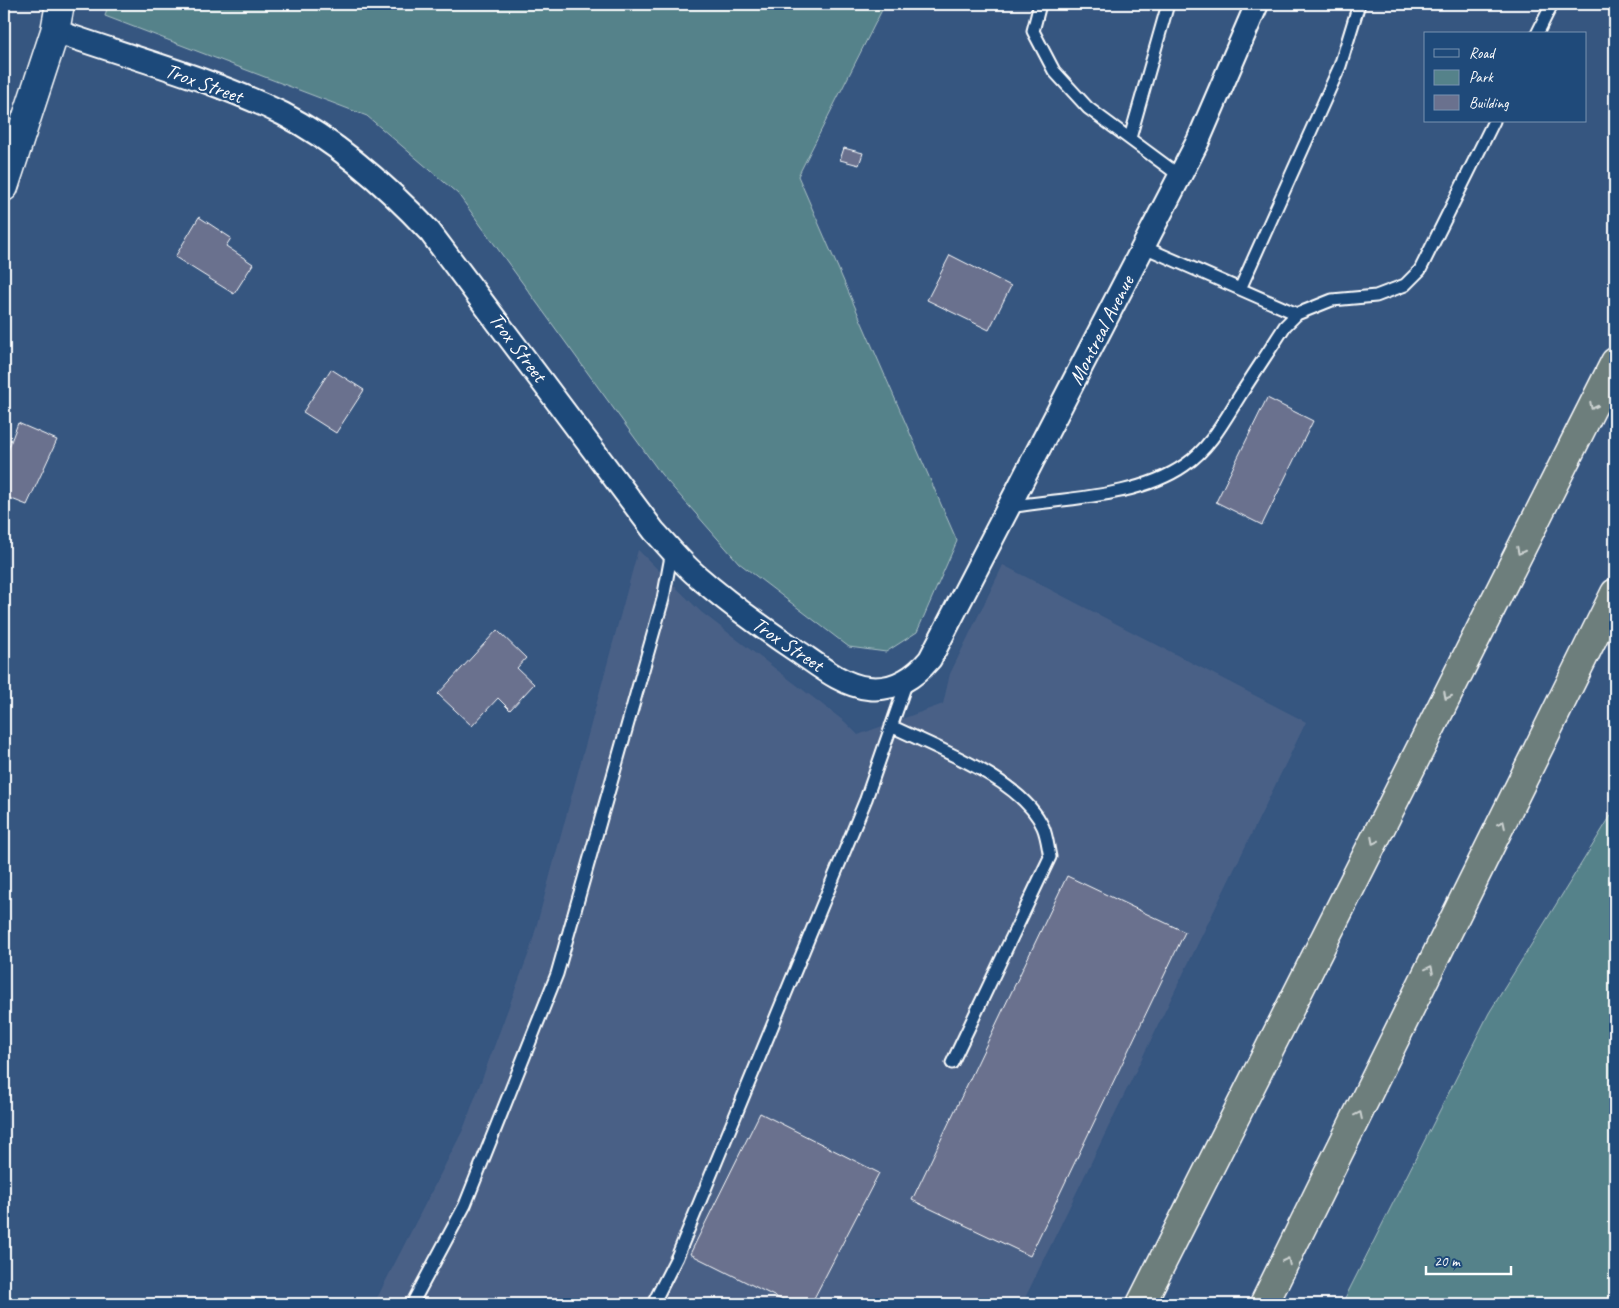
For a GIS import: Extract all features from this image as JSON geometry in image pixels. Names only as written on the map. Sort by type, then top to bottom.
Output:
[{"type":"highway","points":[[1141,1304],[1615,362]]},
{"type":"highway","points":[[1264,1304],[1615,593]]},
{"type":"street","points":[[4,187],[55,31],[60,4]]},
{"type":"street","name":"Montreal Avenue","points":[[907,681],[920,671],[934,651],[1144,247],[1198,141],[1257,4]]},
{"type":"street","name":"Trox Street","points":[[55,31],[242,95],[284,115],[343,152],[398,198],[430,232],[654,531],[695,574],[747,616],[814,663],[852,684],[868,688],[892,686],[907,681]]},
{"type":"lane","points":[[1040,4],[1033,31],[1054,71],[1088,108],[1180,176]]},
{"type":"lane","points":[[1130,138],[1168,4]]},
{"type":"lane","points":[[1240,289],[1340,66],[1359,4]]},
{"type":"lane","points":[[1538,32],[1552,4]]},
{"type":"lane","points":[[1008,507],[1057,499],[1083,498],[1138,487],[1186,465],[1212,439],[1285,326],[1297,314],[1332,300],[1376,296],[1405,284],[1420,270],[1494,122]]},
{"type":"lane","points":[[1144,247],[1297,314]]},
{"type":"lane","points":[[412,1304],[466,1205],[558,974],[663,599],[672,551]]},
{"type":"lane","points":[[653,1304],[677,1258],[866,799],[907,681]]},
{"type":"lane","points":[[891,726],[991,775],[1022,798],[1043,826],[1050,857],[952,1063]]},
{"type":"shaded area","points":[[638,550],[701,612],[845,722],[858,735],[943,704],[950,674],[1003,565],[1306,722],[1022,1304],[374,1304],[463,1130],[530,950]]},
{"type":"green space","points":[[108,4],[885,4],[798,176],[957,541],[917,632],[886,652],[849,647],[739,563],[661,474],[458,194],[367,116],[105,16]]},
{"type":"green space","points":[[1615,809],[1615,1304],[1342,1304],[1489,1013]]},
{"type":"building","points":[[844,148],[863,153],[859,165],[840,160]]},
{"type":"building","points":[[199,217],[231,238],[226,246],[253,264],[234,294],[175,257]]},
{"type":"building","points":[[950,255],[1011,286],[989,330],[927,300]]},
{"type":"building","points":[[331,369],[364,390],[336,433],[303,412]]},
{"type":"building","points":[[1267,398],[1313,421],[1262,525],[1216,502]]},
{"type":"building","points":[[18,423],[57,440],[27,505],[4,496],[4,460]]},
{"type":"building","points":[[497,630],[526,658],[517,668],[534,684],[510,710],[498,698],[472,726],[438,694]]},
{"type":"building","points":[[1067,876],[1185,932],[1030,1256],[912,1200]]},
{"type":"building","points":[[760,1113],[879,1173],[811,1304],[790,1304],[690,1254]]}]
